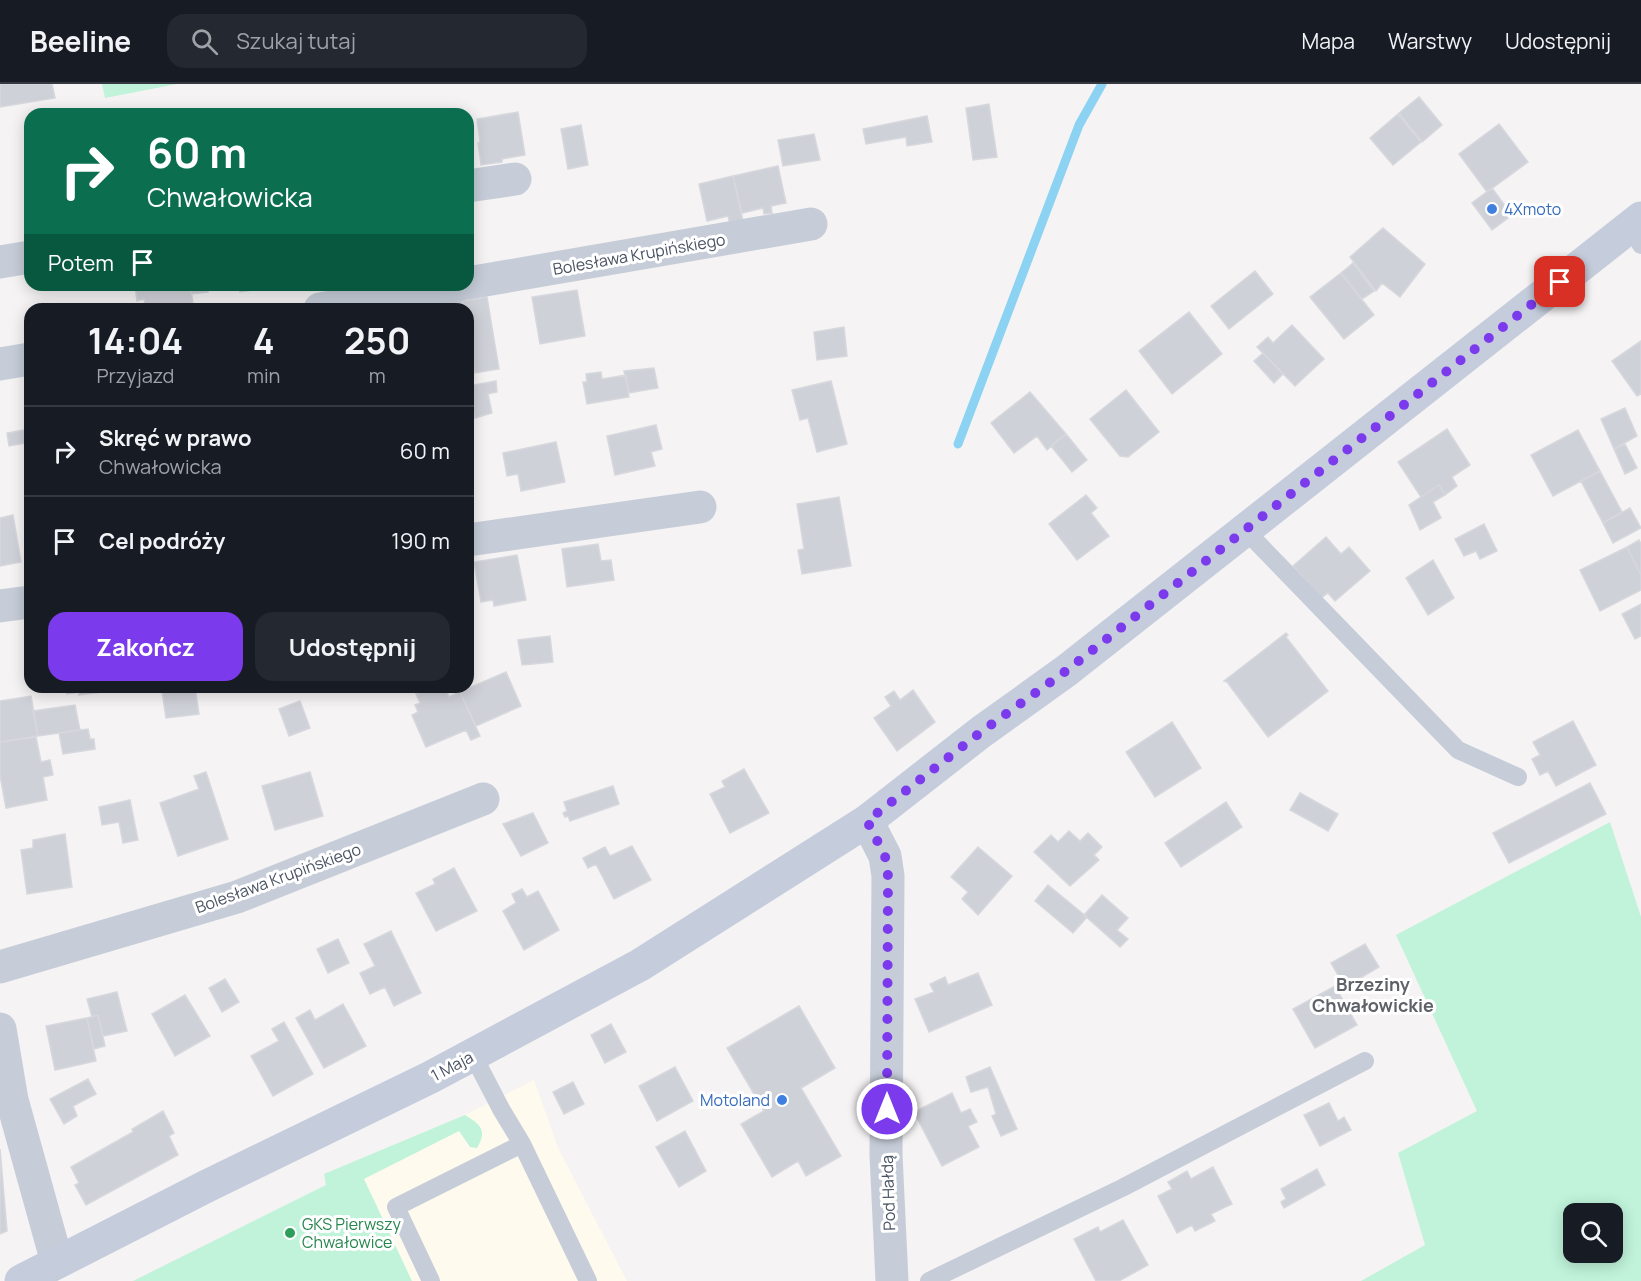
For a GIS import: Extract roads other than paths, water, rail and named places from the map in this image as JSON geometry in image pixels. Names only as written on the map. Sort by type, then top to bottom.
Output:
[{"type":"main road","name":"1 Maja","points":[[21,1281],[473,1055],[640,965],[867,821],[981,732],[1066,671],[1245,530],[1638,230]]},
{"type":"street","points":[[474,185],[515,179]]},
{"type":"street","name":"Bolesława Krupińskiego","points":[[474,282],[811,224]]},
{"type":"street","points":[[0,262],[24,258]]},
{"type":"street","points":[[355,303],[424,291]]},
{"type":"street","points":[[0,364],[24,360]]},
{"type":"street","points":[[474,539],[700,507]]},
{"type":"street","points":[[0,606],[24,603]]},
{"type":"street","name":"Bolesława Krupińskiego","points":[[0,967],[237,897],[483,799]]},
{"type":"street","name":"Pod Hałdą","points":[[867,821],[885,856],[888,876],[886,1155],[892,1281]]},
{"type":"street","points":[[0,1029],[6,1103],[57,1262]]},
{"type":"lane","points":[[1245,530],[1458,750],[1518,777]]},
{"type":"lane","points":[[473,1055],[501,1110],[522,1144],[588,1281]]},
{"type":"lane","points":[[929,1281],[1122,1188],[1365,1061]]},
{"type":"lane","points":[[431,1281],[396,1207],[522,1144]]},
{"type":"waterway","points":[[958,444],[1079,125],[1102,84]]},
{"type":"place","name":"4Xmoto","points":[[1492,209]]},
{"type":"place","name":"Motoland","points":[[782,1100]]},
{"type":"place","name":"GKS Pierwszy Chwałowice","points":[[290,1233]]},
{"type":"district","name":"Brzeziny Chwałowickie","points":[[1373,995]]}]
